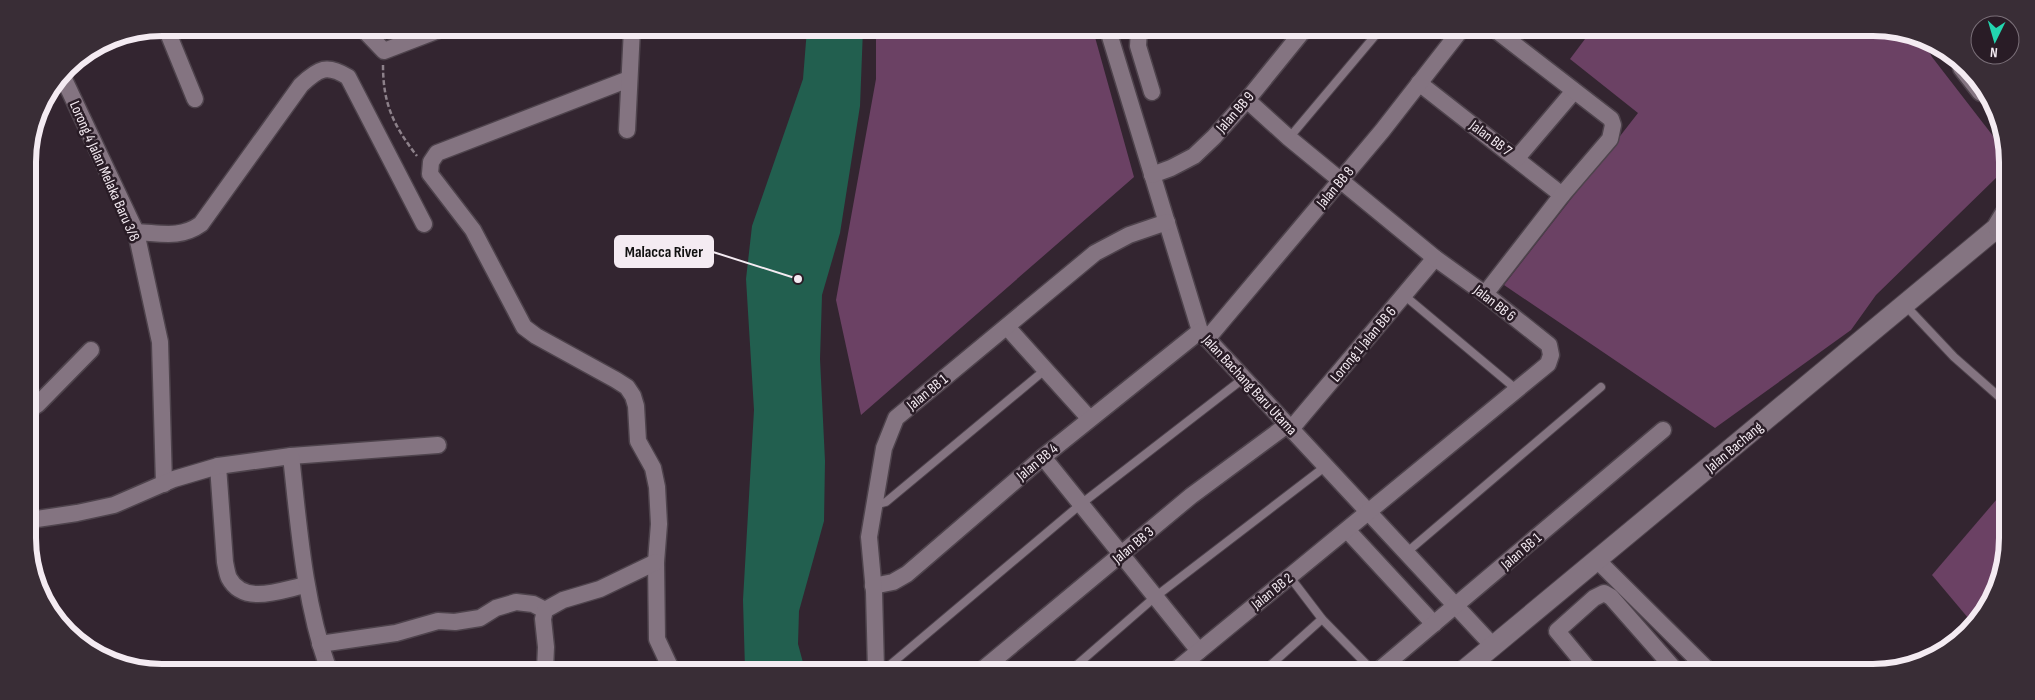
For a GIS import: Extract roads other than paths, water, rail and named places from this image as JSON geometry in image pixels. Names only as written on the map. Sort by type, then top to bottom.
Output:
[{"type":"street","points":[[169,36],[195,99]]},
{"type":"street","points":[[370,36],[384,51],[423,36]]},
{"type":"street","points":[[627,130],[632,36]]},
{"type":"street","name":"Jalan Bachang Baru Utama","points":[[1110,36],[1203,335],[1494,647]]},
{"type":"street","points":[[1139,36],[1138,46],[1152,92]]},
{"type":"street","name":"Jalan BB 9","points":[[1152,175],[1194,156],[1247,100],[1297,36]]},
{"type":"street","name":"Jalan BB 8","points":[[1203,335],[1340,181],[1456,36]]},
{"type":"street","points":[[1486,294],[1562,195],[1610,139],[1614,125],[1611,119],[1503,36]]},
{"type":"street","points":[[136,232],[179,234],[189,232],[201,224],[301,85],[313,74],[324,68],[336,70],[348,77],[424,224]]},
{"type":"street","points":[[629,79],[438,153],[432,162],[430,174],[474,230],[524,327],[536,336],[616,380],[627,387],[633,396],[636,406],[638,441],[654,468],[657,487],[659,524],[656,562],[657,639],[669,664]]},
{"type":"street","name":"Lorong 4 Jalan Melaka Baru 3/8","points":[[65,81],[136,232],[160,342],[164,484]]},
{"type":"street","name":"Jalan BB 7","points":[[1419,83],[1562,195]]},
{"type":"street","points":[[1517,158],[1574,91]]},
{"type":"street","name":"Jalan BB 6","points":[[1247,100],[1340,181],[1435,258],[1486,294],[1548,345],[1551,355],[1548,364],[1369,513]]},
{"type":"street","name":"Jalan BB 1","points":[[876,664],[869,537],[884,448],[896,418],[1095,253],[1129,235],[1167,222]]},
{"type":"street","name":"Jalan Bachang","points":[[1473,663],[1999,225]]},
{"type":"street","name":"Lorong 1 Jalan BB 6","points":[[1289,427],[1405,296],[1435,258]]},
{"type":"street","points":[[1007,327],[1089,418]]},
{"type":"street","name":"Jalan BB 4","points":[[873,586],[893,582],[907,574],[1089,418],[1203,335]]},
{"type":"street","points":[[36,405],[91,350]]},
{"type":"street","name":"Jalan BB 3","points":[[990,664],[1191,496],[1289,427]]},
{"type":"street","name":"Jalan BB 1","points":[[1387,663],[1663,430]]},
{"type":"street","points":[[36,519],[114,505],[164,484],[218,466],[291,456],[438,445]]},
{"type":"street","points":[[291,456],[306,585],[327,664]]},
{"type":"street","points":[[1043,457],[1199,652]]},
{"type":"street","points":[[218,466],[225,562],[229,578],[240,592],[255,595],[306,585]]},
{"type":"street","name":"Jalan BB 2","points":[[1184,663],[1369,513]]},
{"type":"street","points":[[1348,531],[1434,624]]},
{"type":"street","points":[[1598,561],[1701,663]]},
{"type":"street","points":[[546,664],[543,618],[545,610],[563,600],[600,589],[656,562]]},
{"type":"street","points":[[1583,663],[1557,631],[1594,598],[1604,593],[1611,597],[1668,663]]},
{"type":"street","points":[[320,644],[396,633],[438,621],[455,622],[480,618],[496,608],[516,602],[533,604],[545,610]]},
{"type":"lane","points":[[1290,138],[1375,36]]},
{"type":"lane","points":[[1405,296],[1516,389]]},
{"type":"lane","points":[[1905,305],[1954,357],[1999,397]]},
{"type":"lane","points":[[875,505],[886,502],[1046,369]]},
{"type":"lane","points":[[892,664],[1081,504],[1244,378]]},
{"type":"lane","points":[[1406,552],[1601,387]]},
{"type":"lane","points":[[1079,663],[1155,597],[1326,466]]},
{"type":"lane","points":[[1290,576],[1322,618],[1366,663]]},
{"type":"lane","points":[[1272,663],[1322,618]]},
{"type":"place","name":"Malacca River","points":[[798,279]]}]
